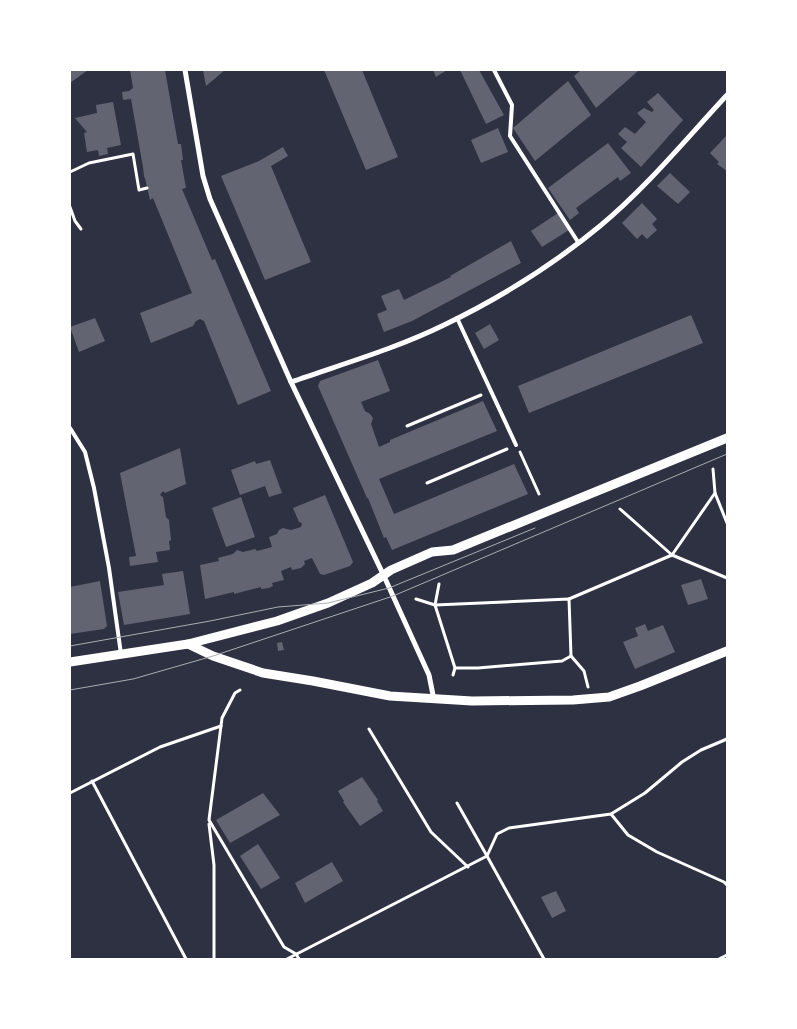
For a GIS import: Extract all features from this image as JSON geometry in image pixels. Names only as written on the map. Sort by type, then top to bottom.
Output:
[{"type":"street","points":[[185,70],[203,176],[210,199],[291,382],[429,674],[434,700]]},
{"type":"street","points":[[291,382],[409,340],[488,302],[600,226],[658,170],[727,95]]},
{"type":"street","points":[[70,662],[188,644],[277,621],[328,603],[372,583],[383,574],[432,552],[453,550],[727,438]]},
{"type":"street","points":[[188,644],[213,656],[262,673],[390,696],[434,700],[529,701],[609,697],[727,651]]},
{"type":"lane","points":[[494,70],[512,105],[510,136],[578,242]]},
{"type":"lane","points":[[456,318],[516,444]]},
{"type":"lane","points":[[70,428],[85,452],[94,488],[121,654]]},
{"type":"path","points":[[70,172],[89,163],[133,154],[139,190],[147,188]]},
{"type":"path","points":[[70,207],[75,221],[81,229]]},
{"type":"path","points":[[407,426],[491,391]]},
{"type":"path","points":[[427,483],[516,444],[540,494]]},
{"type":"path","points":[[713,468],[715,493],[727,523]]},
{"type":"path","points":[[416,599],[435,605],[569,599],[672,555],[715,493]]},
{"type":"path","points":[[620,509],[672,555],[727,578]]},
{"type":"path","points":[[439,584],[435,605],[455,668],[453,675]]},
{"type":"path","points":[[569,599],[571,656],[584,671],[591,699]]},
{"type":"path","points":[[455,668],[478,668],[562,661],[571,656]]},
{"type":"path","points":[[214,959],[214,866],[209,820],[222,718],[235,693],[240,690]]},
{"type":"path","points":[[70,793],[160,747],[221,726]]},
{"type":"path","points":[[369,729],[431,832],[469,867]]},
{"type":"path","points":[[287,959],[469,867],[487,856],[497,834],[509,828],[611,814],[645,793],[682,762],[701,750],[727,739]]},
{"type":"path","points":[[92,781],[186,959]]},
{"type":"path","points":[[456,803],[544,959]]},
{"type":"path","points":[[611,814],[628,835],[657,852],[727,885]]},
{"type":"path","points":[[209,820],[284,947],[296,954],[299,959]]},
{"type":"path","points":[[719,959],[727,955]]},
{"type":"building","points":[[70,70],[88,70],[70,83]]},
{"type":"building","points":[[130,70],[165,70],[178,144],[181,144],[183,160],[181,160],[186,188],[182,189],[212,260],[215,259],[271,391],[238,405],[204,321],[200,319],[193,326],[151,343],[140,313],[192,293],[153,198],[150,200],[144,177],[131,99],[123,100],[122,92],[133,88]]},
{"type":"building","points":[[203,70],[225,70],[206,86]]},
{"type":"building","points":[[324,70],[362,70],[398,157],[366,170]]},
{"type":"building","points":[[433,70],[447,70],[436,77]]},
{"type":"building","points":[[460,70],[479,70],[504,115],[486,124]]},
{"type":"building","points":[[581,70],[638,71],[596,108],[574,76]]},
{"type":"building","points":[[568,81],[591,115],[535,161],[513,128]]},
{"type":"building","points":[[658,93],[683,120],[641,167],[621,148],[627,142],[618,134],[625,127],[635,134],[646,122],[637,113],[644,108],[652,112],[654,110],[647,102]]},
{"type":"building","points":[[113,102],[121,145],[107,148],[108,154],[99,156],[98,150],[87,152],[84,133],[87,132],[75,118],[97,113],[96,105]]},
{"type":"building","points":[[498,128],[508,152],[481,163],[471,140]]},
{"type":"building","points":[[727,135],[727,171],[717,164],[719,162],[710,153]]},
{"type":"building","points":[[608,143],[631,173],[620,181],[618,177],[576,208],[579,213],[570,220],[548,188]]},
{"type":"building","points":[[283,147],[288,156],[271,166],[311,262],[265,280],[221,176],[259,161]]},
{"type":"building","points":[[670,173],[690,192],[678,204],[657,186]]},
{"type":"building","points":[[642,203],[657,219],[652,224],[657,230],[647,239],[642,234],[637,239],[622,223]]},
{"type":"building","points":[[558,213],[569,230],[542,247],[531,231]]},
{"type":"building","points":[[511,241],[521,263],[412,321],[384,332],[377,314],[387,310],[381,296],[399,289],[404,300],[451,277]]},
{"type":"building","points":[[691,315],[703,343],[529,413],[518,386]]},
{"type":"building","points":[[95,318],[105,341],[79,352],[70,327]]},
{"type":"building","points":[[490,324],[499,340],[484,349],[475,333]]},
{"type":"building","points":[[378,360],[390,391],[361,402],[365,411],[373,418],[371,424],[379,447],[390,442],[390,440],[483,401],[497,431],[379,479],[394,514],[514,464],[528,494],[392,550],[386,537],[384,538],[318,386],[320,381]]},
{"type":"building","points":[[180,448],[186,484],[165,493],[163,491],[160,495],[163,497],[166,517],[169,520],[170,550],[156,552],[158,562],[130,566],[129,557],[136,556],[120,473]]},
{"type":"building","points":[[270,460],[282,493],[269,497],[265,486],[240,495],[231,470],[255,461],[256,464]]},
{"type":"building","points":[[325,495],[353,562],[350,566],[324,575],[320,574],[312,558],[304,561],[305,564],[301,568],[292,570],[291,567],[281,571],[284,580],[272,583],[273,586],[269,588],[261,589],[261,587],[205,599],[200,565],[219,561],[218,558],[233,554],[237,550],[243,552],[255,549],[257,551],[272,547],[269,537],[277,534],[279,530],[283,528],[291,530],[301,527],[302,523],[299,522],[293,508]]},
{"type":"building","points":[[241,497],[255,537],[226,547],[212,508]]},
{"type":"building","points":[[183,571],[190,614],[124,625],[118,592],[164,585],[162,574]]},
{"type":"building","points":[[701,579],[708,599],[688,605],[681,585]]},
{"type":"building","points":[[100,581],[107,626],[104,629],[70,634],[70,587]]},
{"type":"building","points":[[645,624],[648,631],[663,625],[675,652],[635,669],[623,642],[638,636],[635,628]]},
{"type":"building","points":[[282,642],[284,650],[278,651],[277,643]]},
{"type":"building","points":[[362,777],[378,800],[383,811],[360,826],[343,802],[338,791]]},
{"type":"building","points":[[263,793],[280,815],[230,843],[216,820]]},
{"type":"building","points":[[258,844],[280,878],[261,889],[240,856]]},
{"type":"building","points":[[332,862],[343,881],[305,903],[295,883]]},
{"type":"building","points":[[556,891],[566,911],[552,918],[541,897]]},
{"type":"tram line","points":[[70,690],[133,679],[213,656],[393,596],[727,454]]},
{"type":"tram line","points":[[70,646],[278,607],[328,603],[389,588],[535,528]]}]
